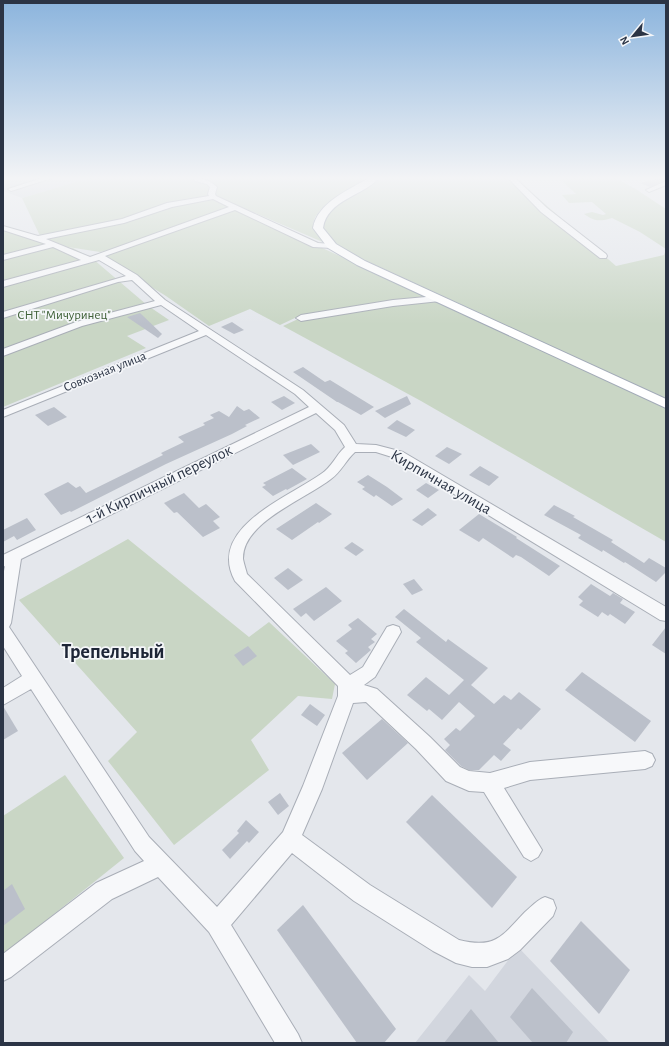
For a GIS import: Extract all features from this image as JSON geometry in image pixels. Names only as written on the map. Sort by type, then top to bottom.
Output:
[{"type":"main road","points":[[318,227],[326,240],[332,246],[361,263],[666,404]]},
{"type":"street","points":[[38,238],[95,227]]},
{"type":"street","points":[[3,284],[100,257],[179,227]]},
{"type":"street","points":[[278,227],[316,245],[332,246]]},
{"type":"street","points":[[566,227],[603,256]]},
{"type":"street","points":[[3,228],[38,238],[89,260]]},
{"type":"street","points":[[3,236],[15,232]]},
{"type":"street","points":[[3,258],[52,245]]},
{"type":"street","points":[[100,257],[134,277],[162,302],[299,392],[340,428],[352,448],[346,452],[337,466],[323,479],[285,502],[250,526],[235,557],[236,568],[240,578],[344,681],[347,691]]},
{"type":"street","points":[[3,315],[117,280],[134,277]]},
{"type":"street","points":[[301,318],[437,299]]},
{"type":"street","points":[[3,353],[79,324],[162,302]]},
{"type":"street","name":"Совхозная улица","points":[[3,414],[207,331]]},
{"type":"street","name":"1-й Кирпичный переулок","points":[[8,558],[316,408]]},
{"type":"street","name":"Кирпичная улица","points":[[352,448],[364,446],[378,447],[399,454],[666,615]]},
{"type":"street","points":[[3,623],[8,558]]},
{"type":"street","points":[[3,632],[32,679],[142,844],[217,924],[289,1043]]},
{"type":"street","points":[[217,924],[290,839],[312,789],[347,691],[369,672],[393,632]]},
{"type":"street","points":[[3,697],[32,679]]},
{"type":"street","points":[[347,691],[371,695],[423,743],[453,774],[469,781],[490,783],[530,771],[645,760]]},
{"type":"street","points":[[490,783],[531,850]]},
{"type":"street","points":[[290,839],[362,893],[434,939],[456,951],[472,955],[487,955],[500,951],[512,942],[545,908]]},
{"type":"street","points":[[3,969],[104,890],[161,864]]},
{"type":"shaded area","points":[[518,947],[610,1043],[415,1043],[469,975],[485,991]]},
{"type":"green space","points":[[36,227],[177,227],[124,246],[100,252],[55,245],[41,238]]},
{"type":"green space","points":[[183,227],[276,227],[427,296],[321,315],[297,317],[280,325],[250,309],[209,326],[166,296],[111,262],[104,255]]},
{"type":"green space","points":[[288,227],[314,227],[318,236],[325,243]]},
{"type":"green space","points":[[571,227],[616,266],[664,255],[666,249],[666,399],[358,257],[333,241],[324,228]]},
{"type":"green space","points":[[630,227],[666,227],[666,249]]},
{"type":"green space","name":"СНТ \"Мичуринец\"","points":[[3,228],[52,245],[73,248],[93,259],[147,305],[169,320],[127,336],[146,348],[3,407]]},
{"type":"green space","points":[[430,299],[666,408],[666,542],[421,401],[283,326],[296,320],[323,317]]},
{"type":"green space","points":[[128,539],[249,637],[269,622],[335,684],[332,699],[298,696],[251,740],[269,770],[174,845],[108,761],[137,732],[19,600]]},
{"type":"green space","points":[[65,775],[124,858],[3,955],[3,816]]},
{"type":"building","points":[[140,313],[162,334],[158,338],[127,317]]},
{"type":"building","points":[[232,322],[244,330],[234,334],[221,327]]},
{"type":"building","points":[[303,367],[325,382],[330,380],[374,407],[361,415],[337,402],[293,372]]},
{"type":"building","points":[[284,396],[295,403],[282,410],[271,402]]},
{"type":"building","points":[[407,396],[411,404],[385,418],[375,411]]},
{"type":"building","points":[[237,406],[244,411],[249,409],[260,418],[245,425],[247,426],[232,434],[166,464],[71,512],[70,511],[61,515],[44,494],[68,482],[76,488],[80,486],[86,493],[163,455],[161,453],[184,442],[178,437],[205,425],[203,423],[214,418],[210,415],[219,411],[229,417]]},
{"type":"building","points":[[54,407],[67,417],[48,426],[35,415]]},
{"type":"building","points":[[397,420],[415,430],[406,437],[387,428]]},
{"type":"building","points":[[311,444],[320,452],[293,465],[283,455]]},
{"type":"building","points":[[447,447],[462,454],[449,464],[435,456]]},
{"type":"building","points":[[480,466],[499,477],[489,486],[469,475]]},
{"type":"building","points":[[292,468],[307,479],[273,496],[262,487],[266,485],[263,483]]},
{"type":"building","points":[[368,475],[403,499],[392,506],[376,495],[374,497],[362,489],[365,487],[357,482]]},
{"type":"building","points":[[426,483],[439,490],[428,498],[416,490]]},
{"type":"building","points":[[184,493],[199,508],[206,504],[220,517],[213,521],[220,528],[203,537],[177,512],[174,513],[164,503]]},
{"type":"building","points":[[316,503],[332,514],[292,540],[276,529]]},
{"type":"building","points":[[554,505],[575,516],[573,517],[613,540],[611,542],[644,563],[649,558],[666,568],[666,572],[656,582],[625,562],[624,563],[603,550],[602,552],[578,538],[581,535],[544,515]]},
{"type":"building","points":[[428,508],[437,515],[422,526],[412,520]]},
{"type":"building","points":[[479,514],[560,566],[549,576],[521,557],[516,555],[513,558],[483,538],[479,542],[459,530]]},
{"type":"building","points":[[27,518],[36,530],[17,540],[14,536],[3,542],[3,530]]},
{"type":"building","points":[[352,542],[364,550],[356,556],[344,548]]},
{"type":"building","points":[[288,568],[303,580],[288,590],[274,578]]},
{"type":"building","points":[[414,579],[423,590],[412,595],[403,584]]},
{"type":"building","points":[[591,584],[610,596],[613,593],[623,599],[620,603],[635,612],[625,624],[610,614],[608,616],[602,612],[598,617],[579,605],[583,601],[578,597]]},
{"type":"building","points":[[326,587],[342,601],[314,621],[306,613],[301,617],[293,609]]},
{"type":"building","points":[[404,609],[446,642],[448,639],[488,668],[471,685],[494,704],[504,695],[511,700],[519,692],[541,709],[521,730],[518,728],[503,744],[511,750],[501,761],[494,755],[479,770],[469,770],[461,766],[445,750],[450,745],[444,739],[456,728],[460,731],[475,716],[459,702],[442,720],[429,709],[427,711],[407,695],[426,677],[449,695],[464,680],[416,642],[421,638],[395,617]]},
{"type":"building","points":[[358,618],[377,634],[371,639],[375,642],[368,647],[371,650],[356,663],[345,653],[348,651],[336,641],[352,629],[348,625]]},
{"type":"building","points":[[666,627],[666,654],[652,645]]},
{"type":"building","points":[[248,646],[257,656],[243,666],[234,655]]},
{"type":"building","points":[[582,672],[651,721],[635,742],[565,690]]},
{"type":"building","points":[[310,704],[325,715],[317,726],[301,715]]},
{"type":"building","points":[[3,706],[18,731],[3,740]]},
{"type":"building","points":[[382,719],[408,743],[367,780],[342,753]]},
{"type":"building","points":[[280,793],[289,806],[278,815],[268,802]]},
{"type":"building","points":[[432,795],[517,877],[492,908],[406,822]]},
{"type":"building","points":[[246,820],[259,832],[249,843],[247,841],[230,859],[222,850],[239,833],[237,831]]},
{"type":"building","points":[[12,884],[25,909],[3,926],[3,891]]},
{"type":"building","points":[[303,905],[396,1029],[384,1043],[357,1043],[277,930]]},
{"type":"building","points":[[581,921],[630,970],[599,1014],[550,961]]},
{"type":"building","points":[[532,988],[573,1032],[566,1043],[533,1043],[510,1017]]},
{"type":"building","points":[[471,1009],[499,1043],[444,1043]]},
{"type":"district","name":"Трепельный","points":[[113,652]]}]
